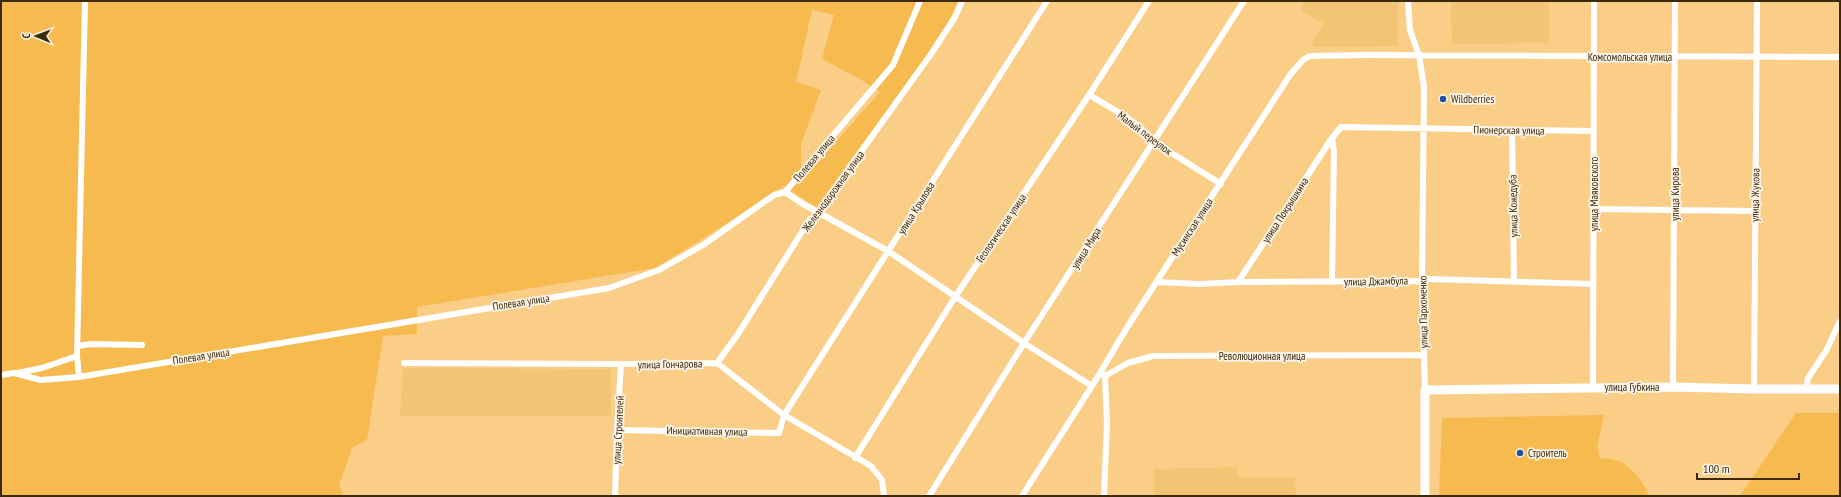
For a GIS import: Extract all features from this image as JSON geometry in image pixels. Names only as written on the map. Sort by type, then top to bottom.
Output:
[{"type":"street","points":[[79,377],[76,356],[85,1]]},
{"type":"street","name":"Полевая улица","points":[[1,375],[14,374],[41,380],[79,377],[609,288],[659,270],[703,245],[774,195],[785,192],[893,65],[920,1]]},
{"type":"street","name":"Железнодорожная улица","points":[[717,363],[738,334],[810,219],[820,213],[845,174],[943,36],[962,1]]},
{"type":"street","name":"улица Крылова","points":[[784,415],[1047,1]]},
{"type":"street","name":"Геологическая улица","points":[[855,458],[955,297],[1089,95],[1149,1]]},
{"type":"street","name":"улица Мира","points":[[929,496],[1024,343],[1244,1]]},
{"type":"street","name":"улица Пархоменко","points":[[1408,1],[1410,30],[1419,55],[1424,87],[1422,281],[1425,390],[1425,496]]},
{"type":"street","name":"улица Маяковского","points":[[1593,387],[1595,209],[1594,131],[1596,56],[1594,1]]},
{"type":"street","name":"улица Кирова","points":[[1673,386],[1675,1]]},
{"type":"street","name":"улица Жукова","points":[[1754,390],[1757,1]]},
{"type":"street","name":"Мусинская улица","points":[[1022,496],[1092,386],[1103,374],[1128,326],[1158,282],[1190,228],[1221,184],[1290,75],[1303,60],[1310,56],[1319,55],[1419,55]]},
{"type":"street","name":"Комсомольская улица","points":[[1419,55],[1840,57]]},
{"type":"street","name":"Малый переулок","points":[[1089,95],[1117,111],[1149,135],[1154,142],[1221,184]]},
{"type":"street","name":"улица Покрышкина","points":[[1238,282],[1332,138],[1342,127],[1424,127]]},
{"type":"street","name":"Пионерская улица","points":[[1424,127],[1594,131]]},
{"type":"street","name":"улица Кожедуба","points":[[1512,130],[1514,281]]},
{"type":"street","points":[[1332,138],[1334,151],[1332,282]]},
{"type":"street","points":[[785,192],[803,204],[888,251],[1024,343],[1092,386]]},
{"type":"street","points":[[1595,209],[1755,211]]},
{"type":"street","name":"улица Джамбула","points":[[1158,282],[1200,284],[1238,282],[1422,281],[1429,279],[1593,284]]},
{"type":"street","points":[[1806,389],[1808,378],[1826,351],[1840,321]]},
{"type":"street","points":[[77,346],[92,344],[142,345]]},
{"type":"street","name":"Революционная улица","points":[[1103,374],[1128,362],[1153,356],[1423,355]]},
{"type":"street","points":[[14,374],[42,368],[76,356]]},
{"type":"street","name":"улица Гончарова","points":[[404,363],[717,363],[784,415],[871,466],[882,480],[884,496]]},
{"type":"street","name":"улица Строителей","points":[[615,496],[621,364]]},
{"type":"street","points":[[1103,374],[1106,423],[1104,496]]},
{"type":"street","name":"улица Губкина","points":[[1425,390],[1673,386],[1754,390],[1840,389]]},
{"type":"street","name":"Инициативная улица","points":[[617,430],[779,433],[784,415]]},
{"type":"shaded area","points":[[1,1],[958,1],[950,20],[922,62],[816,207],[784,186],[655,268],[417,307],[417,334],[383,336],[367,440],[352,448],[339,485],[343,496],[1,496]],"holes":[[[812,10],[834,15],[822,59],[860,79],[880,92],[809,172],[801,166],[801,144],[821,90],[796,82]]]},
{"type":"shaded area","points":[[1304,1],[1398,1],[1398,46],[1313,47],[1314,41],[1323,23],[1301,11]]},
{"type":"shaded area","points":[[1451,1],[1549,1],[1549,43],[1452,44]]},
{"type":"shaded area","points":[[403,368],[611,369],[611,416],[400,416]]},
{"type":"shaded area","points":[[1796,413],[1840,413],[1840,496],[1740,496]]},
{"type":"shaded area","name":"Строитель","points":[[1604,415],[1597,448],[1601,459],[1617,461],[1631,469],[1642,482],[1649,496],[1442,496],[1439,494],[1442,418]]},
{"type":"shaded area","points":[[1237,467],[1237,477],[1295,477],[1296,496],[1154,496],[1154,469]]},
{"type":"place","name":"Wildberries","points":[[1443,99]]},
{"type":"place","name":"Строитель","points":[[1520,453]]}]
